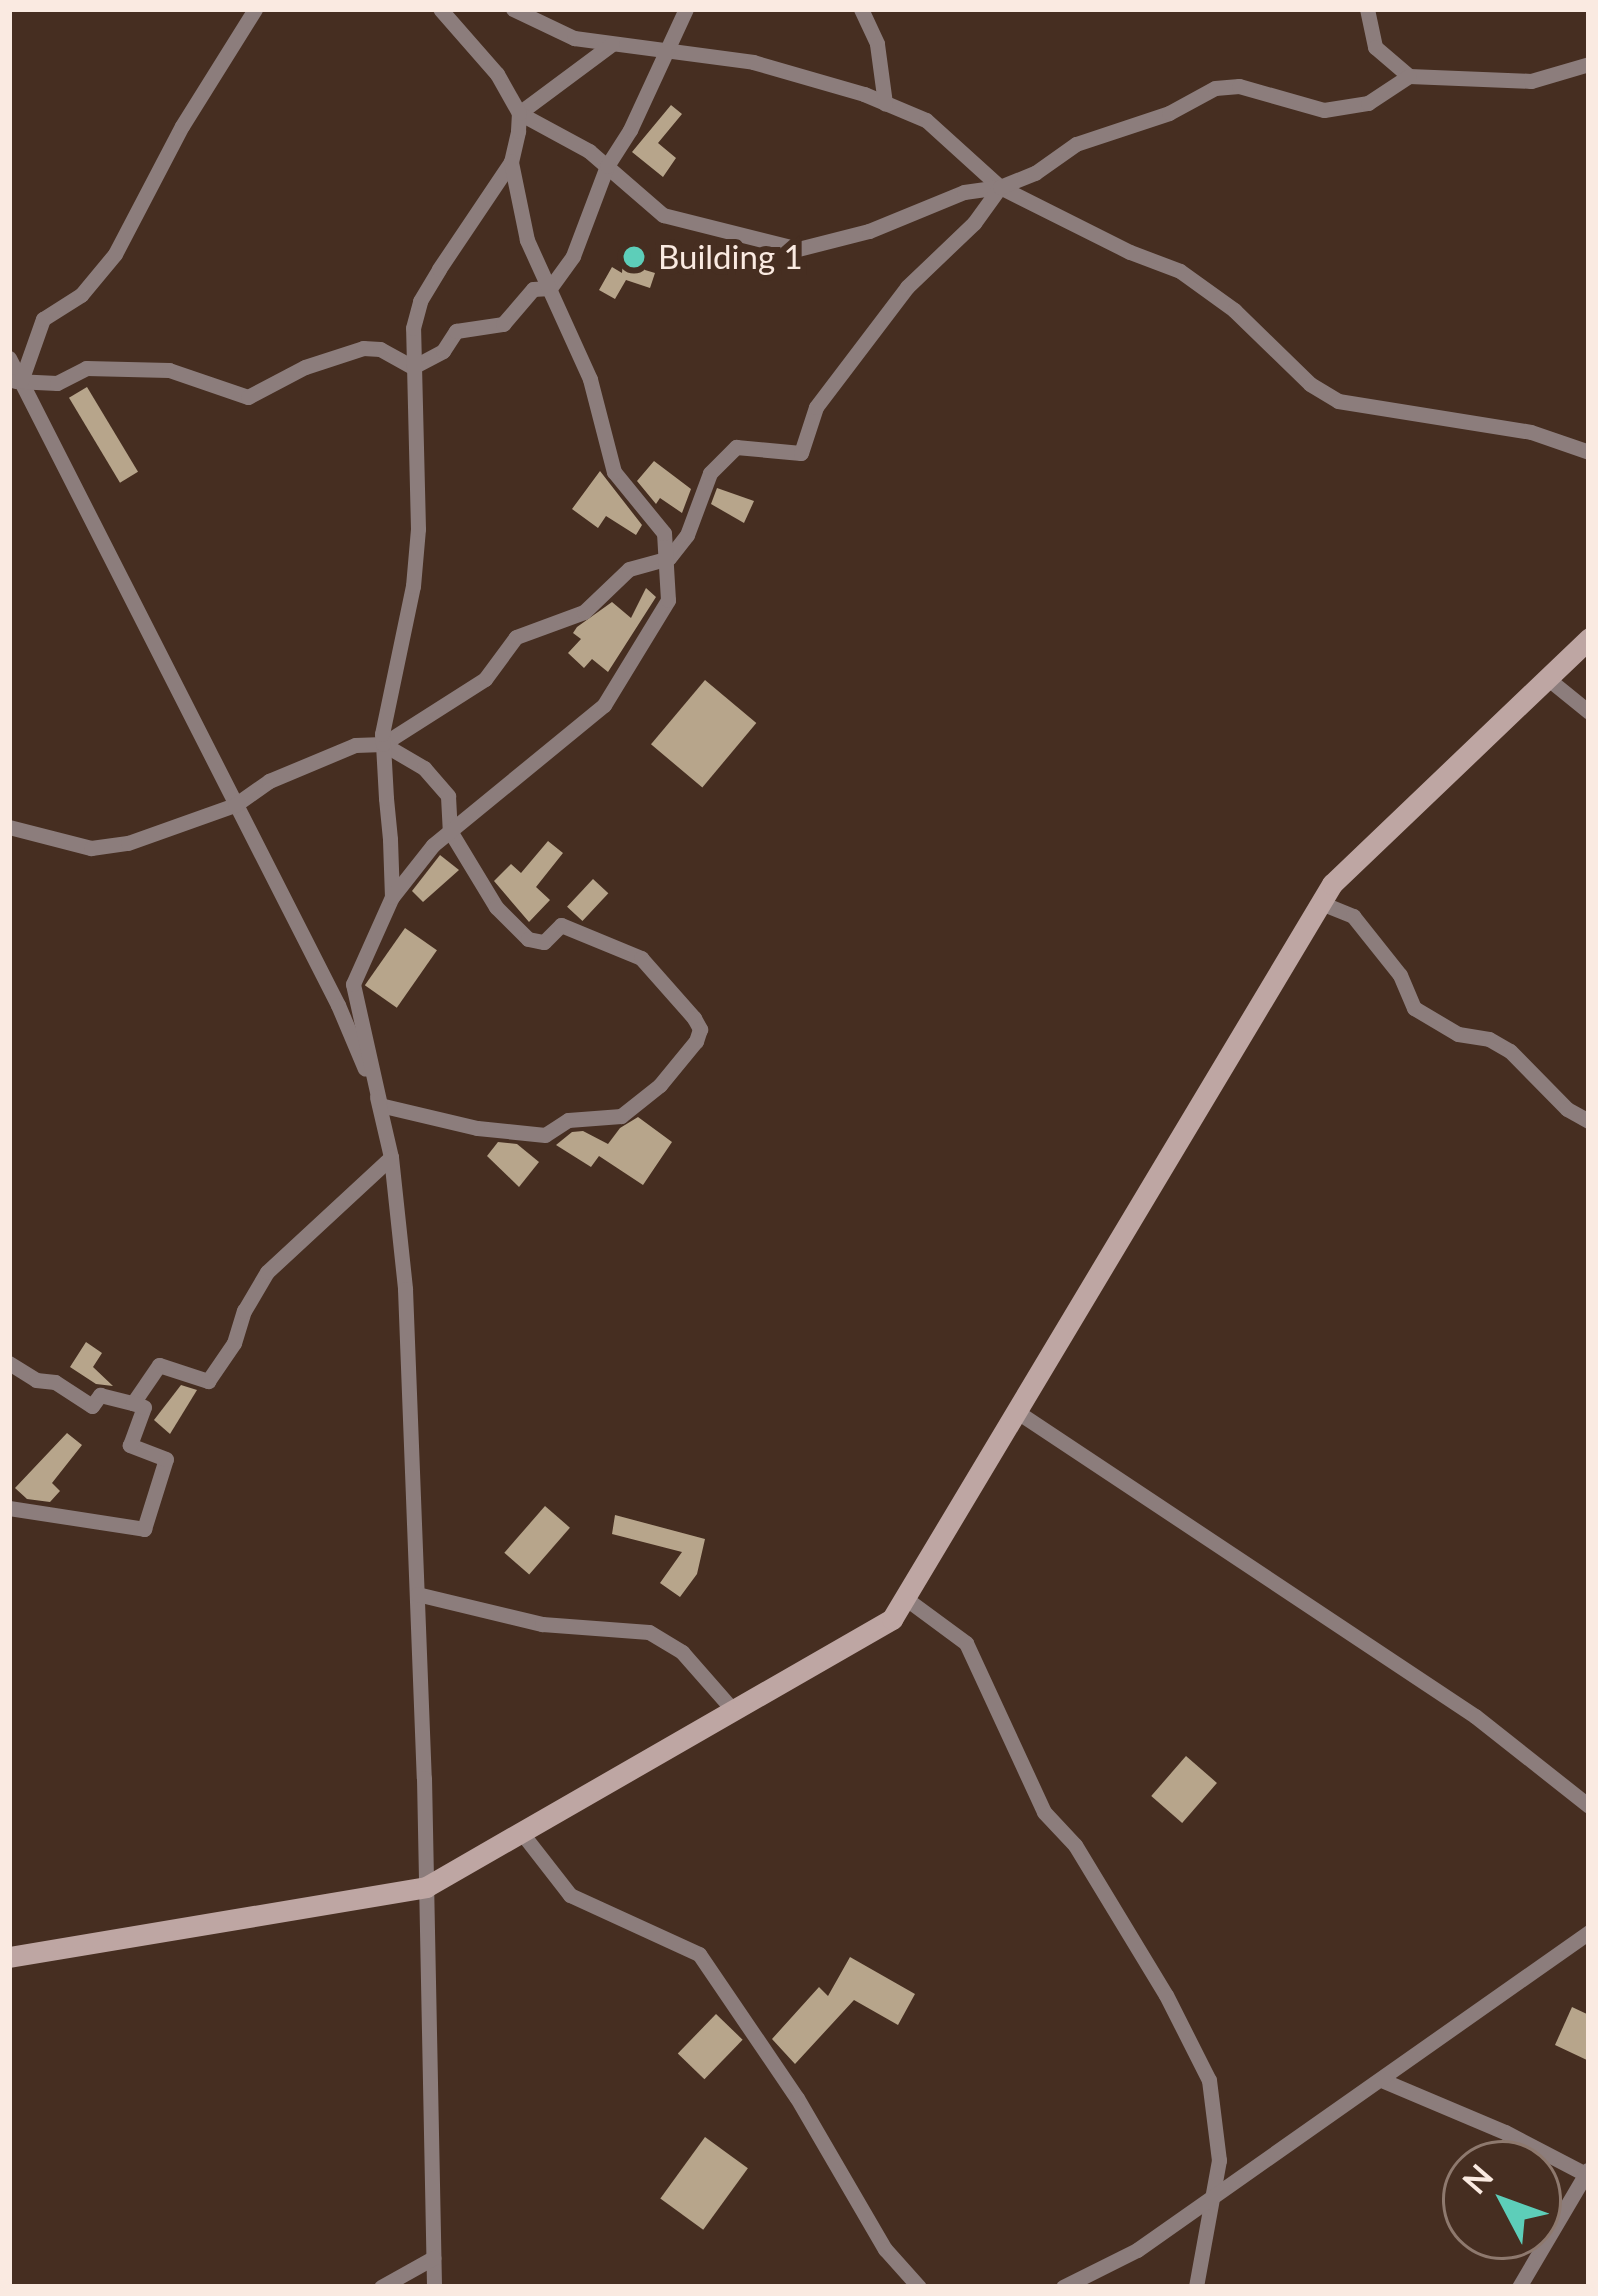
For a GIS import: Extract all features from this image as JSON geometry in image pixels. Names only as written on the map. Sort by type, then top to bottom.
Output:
[{"type":"main road","points":[[9,1957],[426,1887],[892,1619],[1332,884],[1589,638]]},
{"type":"street","points":[[15,381],[43,319],[81,295],[116,254],[182,126],[255,9]]},
{"type":"street","points":[[513,9],[551,31],[752,62],[885,103],[926,120],[1000,187],[1130,253],[1180,271],[1234,310],[1310,384],[1338,401],[1531,432],[1589,452]]},
{"type":"street","points":[[550,288],[579,245],[607,166],[630,130],[686,9]]},
{"type":"street","points":[[861,9],[877,44],[885,103]]},
{"type":"street","points":[[1367,9],[1375,47],[1409,76]]},
{"type":"street","points":[[442,10],[496,74],[519,113],[607,166],[663,215],[691,226],[798,249],[869,231],[964,192],[1000,187],[1035,173],[1076,144],[1169,113],[1215,88],[1239,86],[1324,110],[1368,103],[1409,76],[1532,81],[1589,64]]},
{"type":"street","points":[[434,2287],[426,1887],[405,1289],[391,1157],[353,984],[392,897],[450,831],[604,705],[668,600],[664,533],[614,472],[590,379],[526,240],[511,162],[519,113],[612,44]]},
{"type":"street","points":[[392,897],[383,744],[413,586],[418,529],[413,367],[420,301],[511,162]]},
{"type":"street","points":[[9,827],[48,840],[107,846],[236,805],[294,770],[355,745],[383,744],[485,679],[516,637],[584,612],[629,569],[669,558],[687,535],[710,473],[736,447],[801,454],[816,407],[828,390],[907,287],[974,223],[1000,187]]},
{"type":"street","points":[[413,367],[442,350],[456,331],[503,323],[533,289],[550,288]]},
{"type":"street","points":[[15,381],[57,383],[86,368],[169,370],[248,397],[305,367],[363,348],[380,349],[413,367]]},
{"type":"street","points":[[9,358],[15,381],[338,1005],[380,1105]]},
{"type":"street","points":[[1546,678],[1589,712]]},
{"type":"street","points":[[380,1105],[477,1128],[545,1135],[568,1120],[621,1116],[660,1085],[696,1041],[700,1029],[654,969],[620,946],[561,925],[544,942],[528,939],[496,907],[450,831],[448,796],[424,768],[383,744]]},
{"type":"street","points":[[1321,903],[1353,916],[1400,975],[1414,1008],[1458,1034],[1489,1039],[1510,1051],[1567,1109],[1589,1120]]},
{"type":"street","points":[[133,1403],[159,1365],[208,1381],[235,1343],[244,1311],[267,1272],[391,1157]]},
{"type":"street","points":[[9,1363],[36,1380],[56,1382],[92,1406],[100,1395],[144,1408],[130,1445],[166,1460],[144,1528],[9,1508]]},
{"type":"street","points":[[1016,1412],[1475,1716],[1589,1806]]},
{"type":"street","points":[[417,1594],[542,1624],[650,1632],[682,1652],[733,1710]]},
{"type":"street","points":[[905,1598],[966,1643],[1044,1812],[1075,1845],[1166,1995],[1209,2080],[1219,2160],[1196,2287]]},
{"type":"street","points":[[521,1832],[570,1895],[699,1954],[796,2098],[885,2249],[919,2287]]},
{"type":"street","points":[[1063,2287],[1137,2250],[1384,2081],[1589,1932]]},
{"type":"street","points":[[1384,2081],[1588,2172],[1519,2287]]},
{"type":"street","points":[[381,2287],[433,2258]]},
{"type":"building","points":[[671,105],[682,114],[658,143],[676,158],[663,177],[632,152]]},
{"type":"building","points":[[624,247],[646,249],[645,270],[655,273],[650,288],[626,280],[615,299],[599,290],[612,267],[622,273]]},
{"type":"building","points":[[87,387],[138,472],[120,483],[69,398]]},
{"type":"building","points":[[654,461],[691,489],[682,513],[660,498],[656,504],[637,481]]},
{"type":"building","points":[[600,471],[642,525],[636,535],[606,516],[598,528],[572,509]]},
{"type":"building","points":[[717,488],[754,501],[744,523],[711,504]]},
{"type":"building","points":[[646,588],[656,597],[608,672],[592,659],[584,668],[568,653],[581,639],[573,633],[577,627],[612,602],[631,618]]},
{"type":"building","points":[[705,680],[756,723],[702,787],[651,744]]},
{"type":"building","points":[[548,841],[563,853],[536,887],[550,900],[529,922],[494,881],[511,864],[521,873]]},
{"type":"building","points":[[440,855],[459,870],[423,902],[412,891]]},
{"type":"building","points":[[593,879],[608,893],[582,921],[567,907]]},
{"type":"building","points":[[405,928],[437,950],[397,1008],[365,985]]},
{"type":"building","points":[[638,1117],[672,1142],[643,1185],[599,1156],[591,1167],[556,1145],[572,1132],[583,1131],[608,1144],[620,1128]]},
{"type":"building","points":[[498,1142],[517,1144],[539,1162],[519,1187],[487,1156]]},
{"type":"building","points":[[86,1342],[102,1353],[93,1367],[113,1386],[96,1384],[70,1367]]},
{"type":"building","points":[[181,1385],[197,1390],[170,1434],[154,1420]]},
{"type":"building","points":[[67,1433],[82,1445],[52,1483],[60,1491],[50,1502],[27,1499],[15,1488]]},
{"type":"building","points":[[545,1506],[570,1528],[529,1574],[504,1553]]},
{"type":"building","points":[[615,1515],[705,1539],[697,1574],[680,1597],[660,1583],[682,1552],[612,1534]]},
{"type":"building","points":[[1186,1756],[1217,1783],[1182,1823],[1151,1796]]},
{"type":"building","points":[[850,1957],[915,1994],[898,2025],[854,2000],[795,2064],[772,2039],[819,1987],[828,1996]]},
{"type":"building","points":[[1572,2007],[1589,2015],[1589,2061],[1555,2045]]},
{"type":"building","points":[[716,2014],[743,2040],[704,2079],[678,2054]]},
{"type":"building","points":[[705,2137],[748,2168],[703,2230],[660,2198]]},
{"type":"place","name":"Building 1","points":[[634,257]]}]
